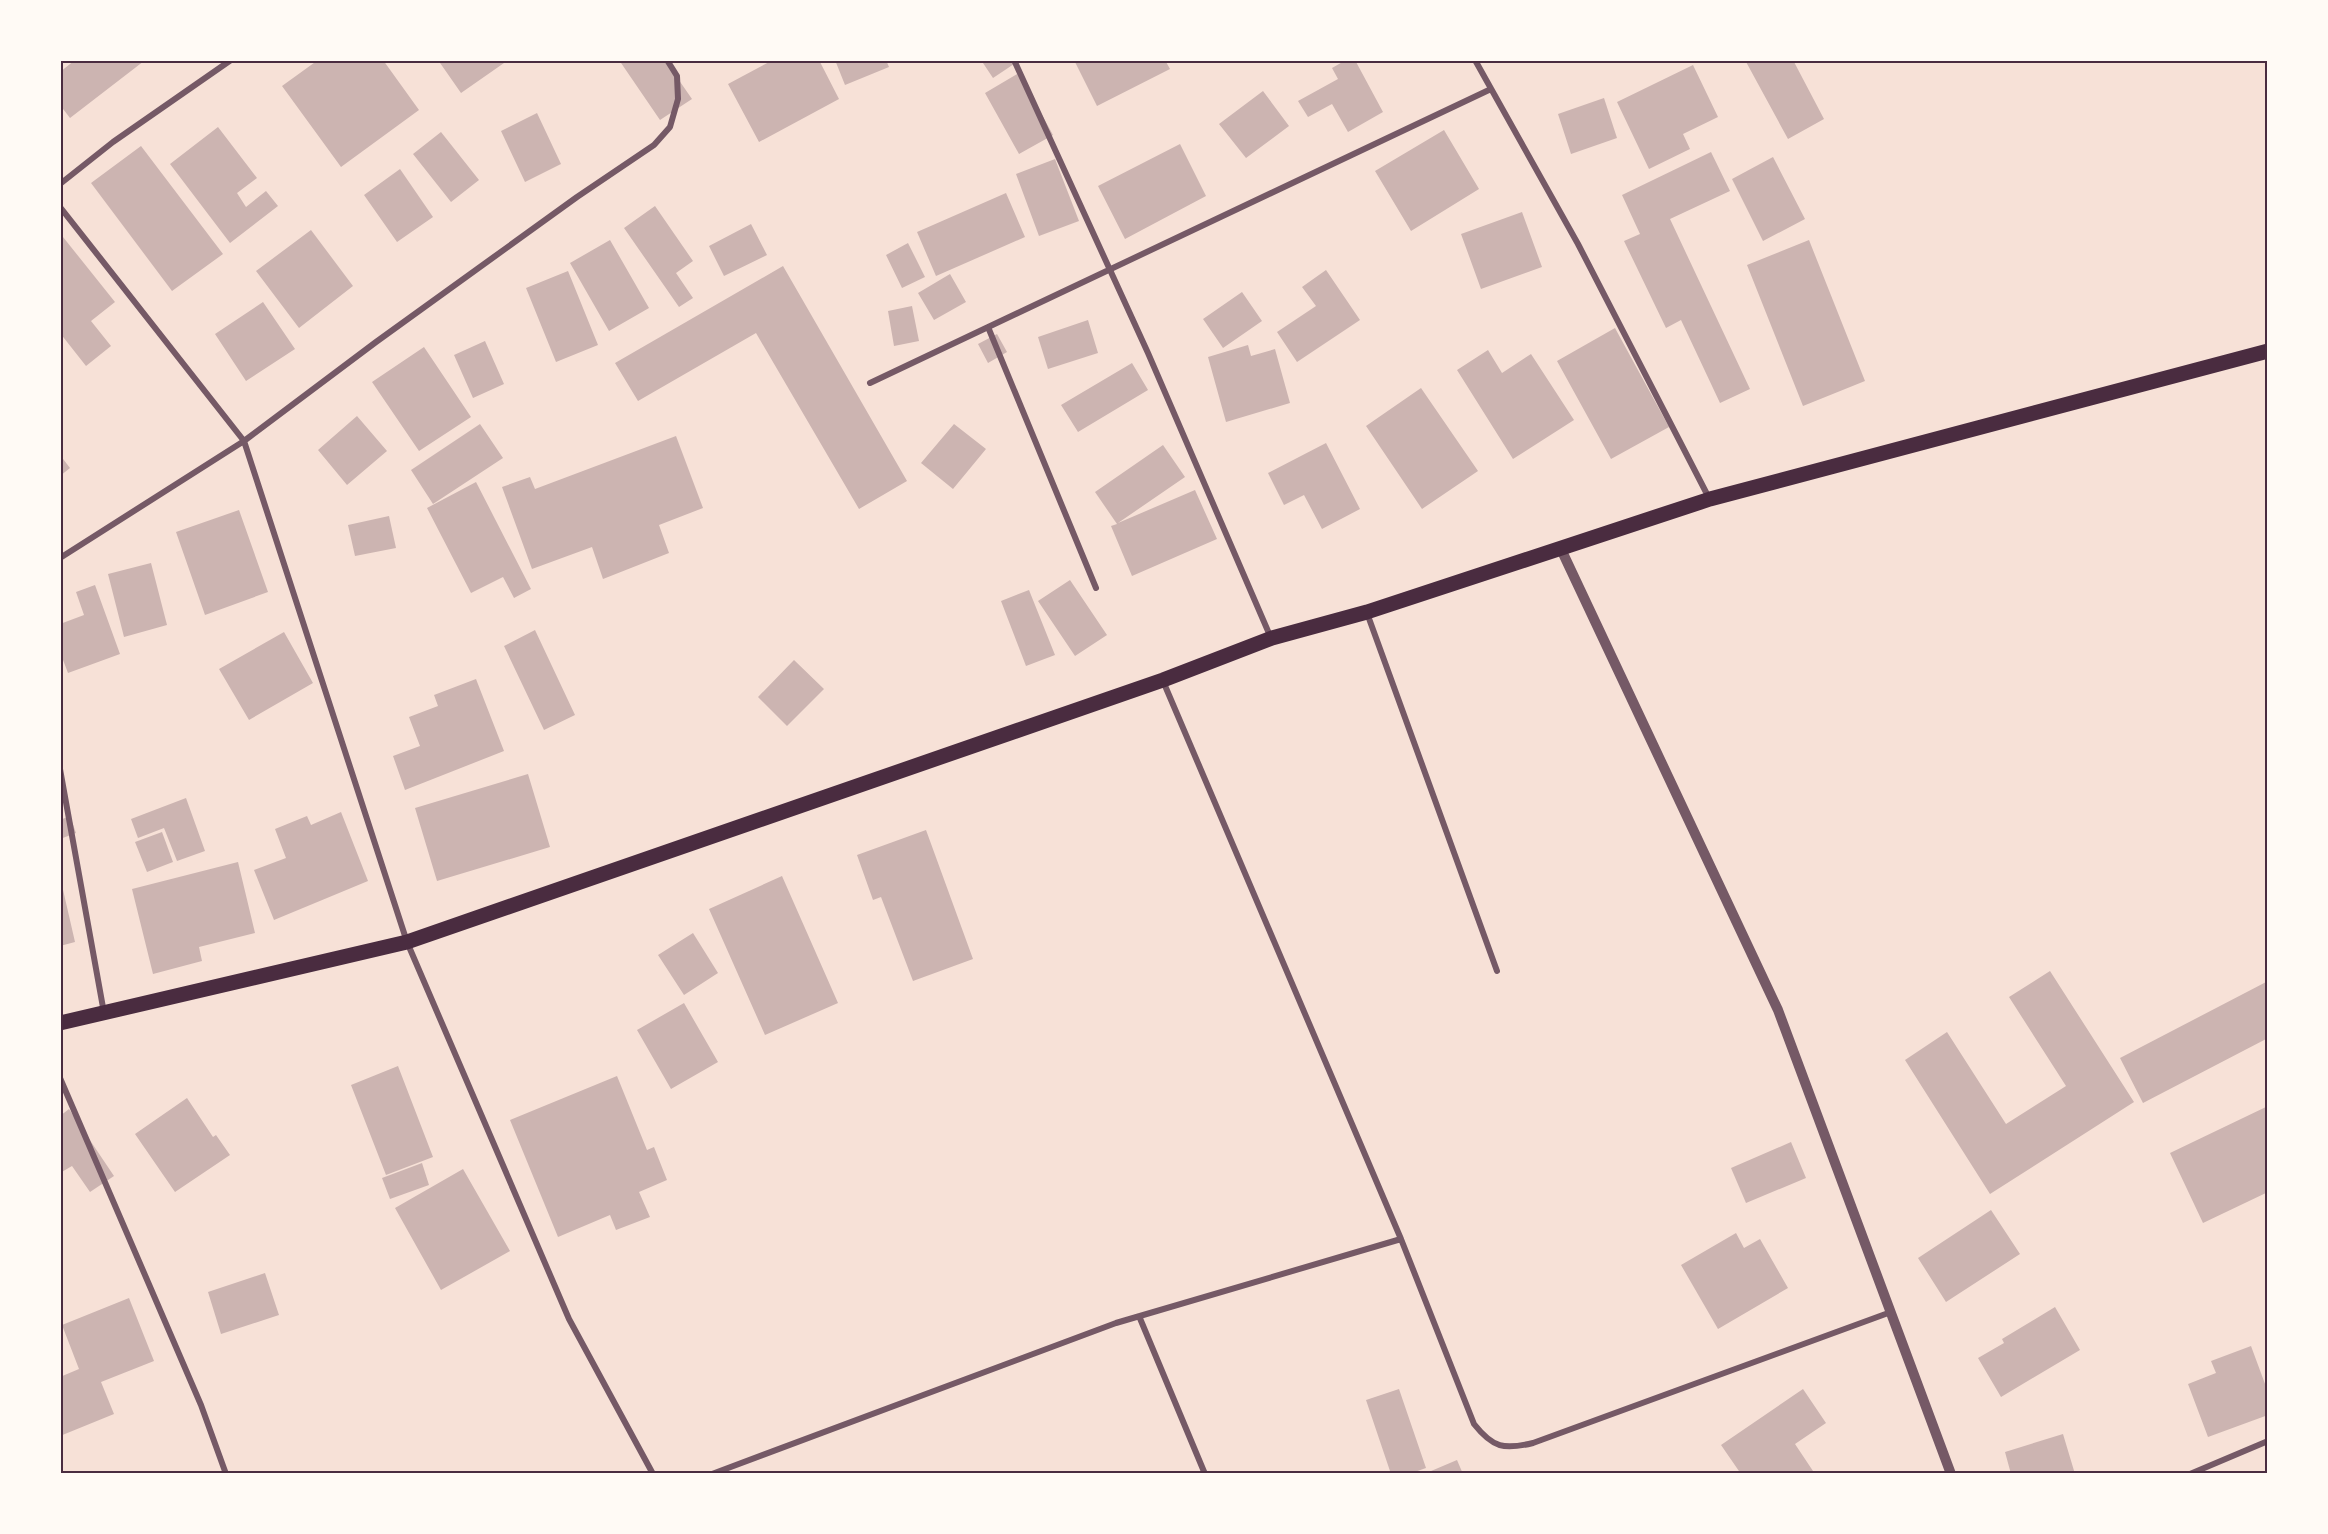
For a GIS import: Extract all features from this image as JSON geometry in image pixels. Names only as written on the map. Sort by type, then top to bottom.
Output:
[{"type":"main road","points":[[60,1023],[407,942],[1163,680],[1272,638],[1367,612],[1710,499],[2268,351]]},
{"type":"street","points":[[60,184],[113,142],[231,60]]},
{"type":"street","points":[[60,558],[244,441],[376,342],[577,197],[654,145],[670,127],[678,99],[677,76],[667,60]]},
{"type":"street","points":[[1014,60],[1148,353],[1272,638]]},
{"type":"street","points":[[1475,60],[1578,244],[1710,499]]},
{"type":"street","points":[[870,383],[1491,89]]},
{"type":"street","points":[[60,207],[244,441],[407,942],[569,1319],[653,1474]]},
{"type":"street","points":[[988,327],[1096,588]]},
{"type":"street","points":[[1560,547],[1778,1010],[1951,1474]]},
{"type":"street","points":[[1367,612],[1497,971]]},
{"type":"street","points":[[1163,680],[1401,1239],[1474,1424],[1487,1440],[1500,1446],[1516,1447],[1533,1443],[1891,1312]]},
{"type":"street","points":[[60,769],[104,1013]]},
{"type":"street","points":[[60,1078],[201,1406],[226,1474]]},
{"type":"street","points":[[712,1474],[1116,1323],[1401,1239]]},
{"type":"street","points":[[1139,1317],[1205,1474]]},
{"type":"street","points":[[2190,1474],[2268,1441]]},
{"type":"building","points":[[75,60],[144,61],[70,118],[60,105],[60,72]]},
{"type":"building","points":[[318,60],[383,60],[419,110],[341,167],[282,86]]},
{"type":"building","points":[[438,60],[502,60],[504,63],[461,93]]},
{"type":"building","points":[[619,60],[665,60],[692,99],[660,120]]},
{"type":"building","points":[[773,60],[819,60],[839,99],[759,142],[728,84]]},
{"type":"building","points":[[835,60],[886,60],[889,67],[845,85]]},
{"type":"building","points":[[981,60],[1011,60],[1014,64],[993,78]]},
{"type":"building","points":[[1074,60],[1165,60],[1170,69],[1097,106]]},
{"type":"building","points":[[1346,60],[1355,60],[1383,112],[1348,132],[1332,104],[1308,117],[1298,101],[1338,79],[1332,68]]},
{"type":"building","points":[[1745,60],[1793,60],[1824,119],[1788,139]]},
{"type":"building","points":[[1693,65],[1718,117],[1683,134],[1690,149],[1649,169],[1617,102]]},
{"type":"building","points":[[1019,73],[1053,135],[1019,154],[985,93]]},
{"type":"building","points":[[1263,91],[1289,126],[1246,158],[1219,124]]},
{"type":"building","points":[[1604,98],[1617,138],[1571,154],[1558,114]]},
{"type":"building","points":[[537,113],[561,164],[525,182],[501,131]]},
{"type":"building","points":[[218,127],[257,178],[237,193],[246,207],[266,191],[278,206],[230,243],[170,164]]},
{"type":"building","points":[[1444,130],[1479,189],[1411,231],[1375,171]]},
{"type":"building","points":[[441,132],[479,180],[451,202],[413,154]]},
{"type":"building","points":[[1180,144],[1206,196],[1125,239],[1098,186]]},
{"type":"building","points":[[141,146],[223,254],[172,291],[91,183]]},
{"type":"building","points":[[1711,152],[1730,191],[1670,219],[1750,389],[1720,403],[1681,320],[1666,328],[1624,241],[1640,234],[1622,195]]},
{"type":"building","points":[[1773,157],[1805,219],[1763,241],[1732,179]]},
{"type":"building","points":[[1055,159],[1079,221],[1039,236],[1016,174]]},
{"type":"building","points":[[400,169],[433,217],[397,242],[364,195]]},
{"type":"building","points":[[1006,193],[1025,237],[936,276],[917,232]]},
{"type":"building","points":[[655,206],[693,261],[676,273],[693,298],[679,307],[624,228]]},
{"type":"building","points":[[1522,212],[1542,267],[1481,289],[1461,234]]},
{"type":"building","points":[[751,224],[767,255],[724,276],[709,246]]},
{"type":"building","points":[[311,230],[353,286],[299,328],[256,271]]},
{"type":"building","points":[[63,237],[115,302],[91,321],[111,346],[86,366],[60,333],[60,239]]},
{"type":"building","points":[[610,240],[649,308],[609,331],[570,263]]},
{"type":"building","points":[[1809,240],[1865,381],[1803,406],[1747,265]]},
{"type":"building","points":[[908,243],[925,277],[902,288],[886,255]]},
{"type":"building","points":[[783,266],[907,481],[859,509],[756,333],[638,401],[615,363]]},
{"type":"building","points":[[1326,270],[1360,320],[1297,362],[1277,332],[1316,306],[1302,287]]},
{"type":"building","points":[[568,271],[598,345],[556,362],[526,288]]},
{"type":"building","points":[[950,274],[966,302],[934,320],[918,293]]},
{"type":"building","points":[[1242,292],[1262,321],[1223,348],[1203,319]]},
{"type":"building","points":[[263,302],[295,349],[246,381],[215,334]]},
{"type":"building","points":[[912,306],[919,341],[894,346],[888,311]]},
{"type":"building","points":[[1088,320],[1098,353],[1048,369],[1038,337]]},
{"type":"building","points":[[1615,328],[1669,427],[1611,459],[1557,361]]},
{"type":"building","points":[[997,334],[1007,352],[988,363],[978,344]]},
{"type":"building","points":[[485,341],[504,384],[473,398],[454,355]]},
{"type":"building","points":[[1248,345],[1251,356],[1275,349],[1290,403],[1226,422],[1208,357]]},
{"type":"building","points":[[424,347],[471,417],[419,451],[372,382]]},
{"type":"building","points":[[1488,350],[1502,373],[1531,354],[1574,420],[1513,459],[1457,370]]},
{"type":"building","points":[[1132,363],[1148,390],[1078,432],[1061,405]]},
{"type":"building","points":[[1421,388],[1478,471],[1422,509],[1366,426]]},
{"type":"building","points":[[357,416],[387,451],[347,485],[318,450]]},
{"type":"building","points":[[480,424],[503,458],[433,504],[411,470]]},
{"type":"building","points":[[954,424],[986,449],[953,489],[921,463]]},
{"type":"building","points":[[676,436],[703,508],[659,525],[669,553],[603,579],[592,547],[532,569],[502,487],[530,477],[535,489]]},
{"type":"building","points":[[1326,443],[1360,509],[1322,529],[1304,495],[1284,505],[1268,473]]},
{"type":"building","points":[[1163,445],[1185,477],[1118,523],[1195,490],[1217,539],[1132,576],[1111,526],[1117,524],[1095,492]]},
{"type":"building","points":[[60,455],[70,468],[60,476]]},
{"type":"building","points":[[476,482],[531,589],[514,598],[503,577],[471,593],[427,508]]},
{"type":"building","points":[[239,510],[268,592],[205,615],[176,532]]},
{"type":"building","points":[[389,516],[396,548],[355,556],[348,525]]},
{"type":"building","points":[[151,563],[167,625],[124,637],[108,574]]},
{"type":"building","points":[[1070,580],[1107,635],[1075,656],[1038,601]]},
{"type":"building","points":[[95,585],[120,654],[68,673],[60,652],[60,624],[84,615],[76,592]]},
{"type":"building","points":[[1029,590],[1055,655],[1026,666],[1001,601]]},
{"type":"building","points":[[535,630],[575,715],[544,730],[504,646]]},
{"type":"building","points":[[284,632],[313,683],[249,720],[219,669]]},
{"type":"building","points":[[794,660],[824,689],[787,726],[758,697]]},
{"type":"building","points":[[476,679],[504,751],[405,790],[393,756],[420,746],[409,717],[438,706],[434,695]]},
{"type":"building","points":[[528,774],[550,847],[437,881],[415,808]]},
{"type":"building","points":[[186,798],[205,851],[177,861],[164,828],[138,838],[131,819]]},
{"type":"building","points":[[341,812],[368,881],[274,920],[254,870],[286,858],[275,829],[307,816],[311,825]]},
{"type":"building","points":[[70,816],[76,833],[60,839],[60,820]]},
{"type":"building","points":[[926,830],[973,959],[913,981],[881,897],[873,900],[857,855]]},
{"type":"building","points":[[162,832],[173,862],[147,872],[135,842]]},
{"type":"building","points":[[238,862],[255,933],[199,947],[202,961],[153,974],[132,889]]},
{"type":"building","points":[[782,876],[838,1003],[765,1035],[709,909]]},
{"type":"building","points":[[60,882],[75,942],[60,946]]},
{"type":"building","points":[[693,933],[718,973],[684,995],[658,955]]},
{"type":"building","points":[[2050,971],[2134,1102],[1990,1194],[1905,1060],[1947,1032],[2006,1124],[2066,1086],[2009,997]]},
{"type":"building","points":[[2268,981],[2268,1038],[2143,1103],[2120,1058]]},
{"type":"building","points":[[684,1003],[718,1062],[671,1089],[637,1030]]},
{"type":"building","points":[[398,1066],[433,1157],[386,1175],[351,1085]]},
{"type":"building","points":[[617,1076],[647,1150],[654,1147],[667,1180],[639,1192],[650,1217],[616,1230],[610,1215],[558,1237],[510,1120]]},
{"type":"building","points":[[187,1098],[213,1137],[216,1135],[230,1155],[175,1192],[135,1134]]},
{"type":"building","points":[[2268,1106],[2268,1192],[2203,1223],[2170,1153]]},
{"type":"building","points":[[69,1109],[114,1176],[90,1192],[72,1166],[60,1173],[60,1116]]},
{"type":"building","points":[[1791,1142],[1806,1178],[1746,1203],[1731,1168]]},
{"type":"building","points":[[422,1163],[429,1185],[390,1199],[382,1178]]},
{"type":"building","points":[[463,1169],[510,1251],[441,1290],[395,1208]]},
{"type":"building","points":[[1991,1210],[2020,1254],[1946,1302],[1918,1258]]},
{"type":"building","points":[[1736,1233],[1744,1248],[1760,1239],[1788,1288],[1718,1329],[1681,1265]]},
{"type":"building","points":[[265,1273],[279,1315],[221,1334],[208,1292]]},
{"type":"building","points":[[129,1298],[154,1361],[101,1382],[114,1414],[60,1436],[60,1377],[79,1369],[62,1325]]},
{"type":"building","points":[[2055,1307],[2080,1350],[2001,1397],[1978,1358],[2004,1343],[2002,1339]]},
{"type":"building","points":[[2251,1346],[2268,1392],[2268,1415],[2208,1437],[2188,1384],[2216,1373],[2211,1361]]},
{"type":"building","points":[[1399,1389],[1426,1468],[1409,1474],[1391,1474],[1366,1400]]},
{"type":"building","points":[[1803,1389],[1826,1423],[1795,1444],[1815,1474],[1741,1474],[1721,1445]]},
{"type":"building","points":[[2063,1434],[2075,1474],[2011,1474],[2005,1452]]},
{"type":"building","points":[[1457,1460],[1463,1474],[1424,1474]]}]
